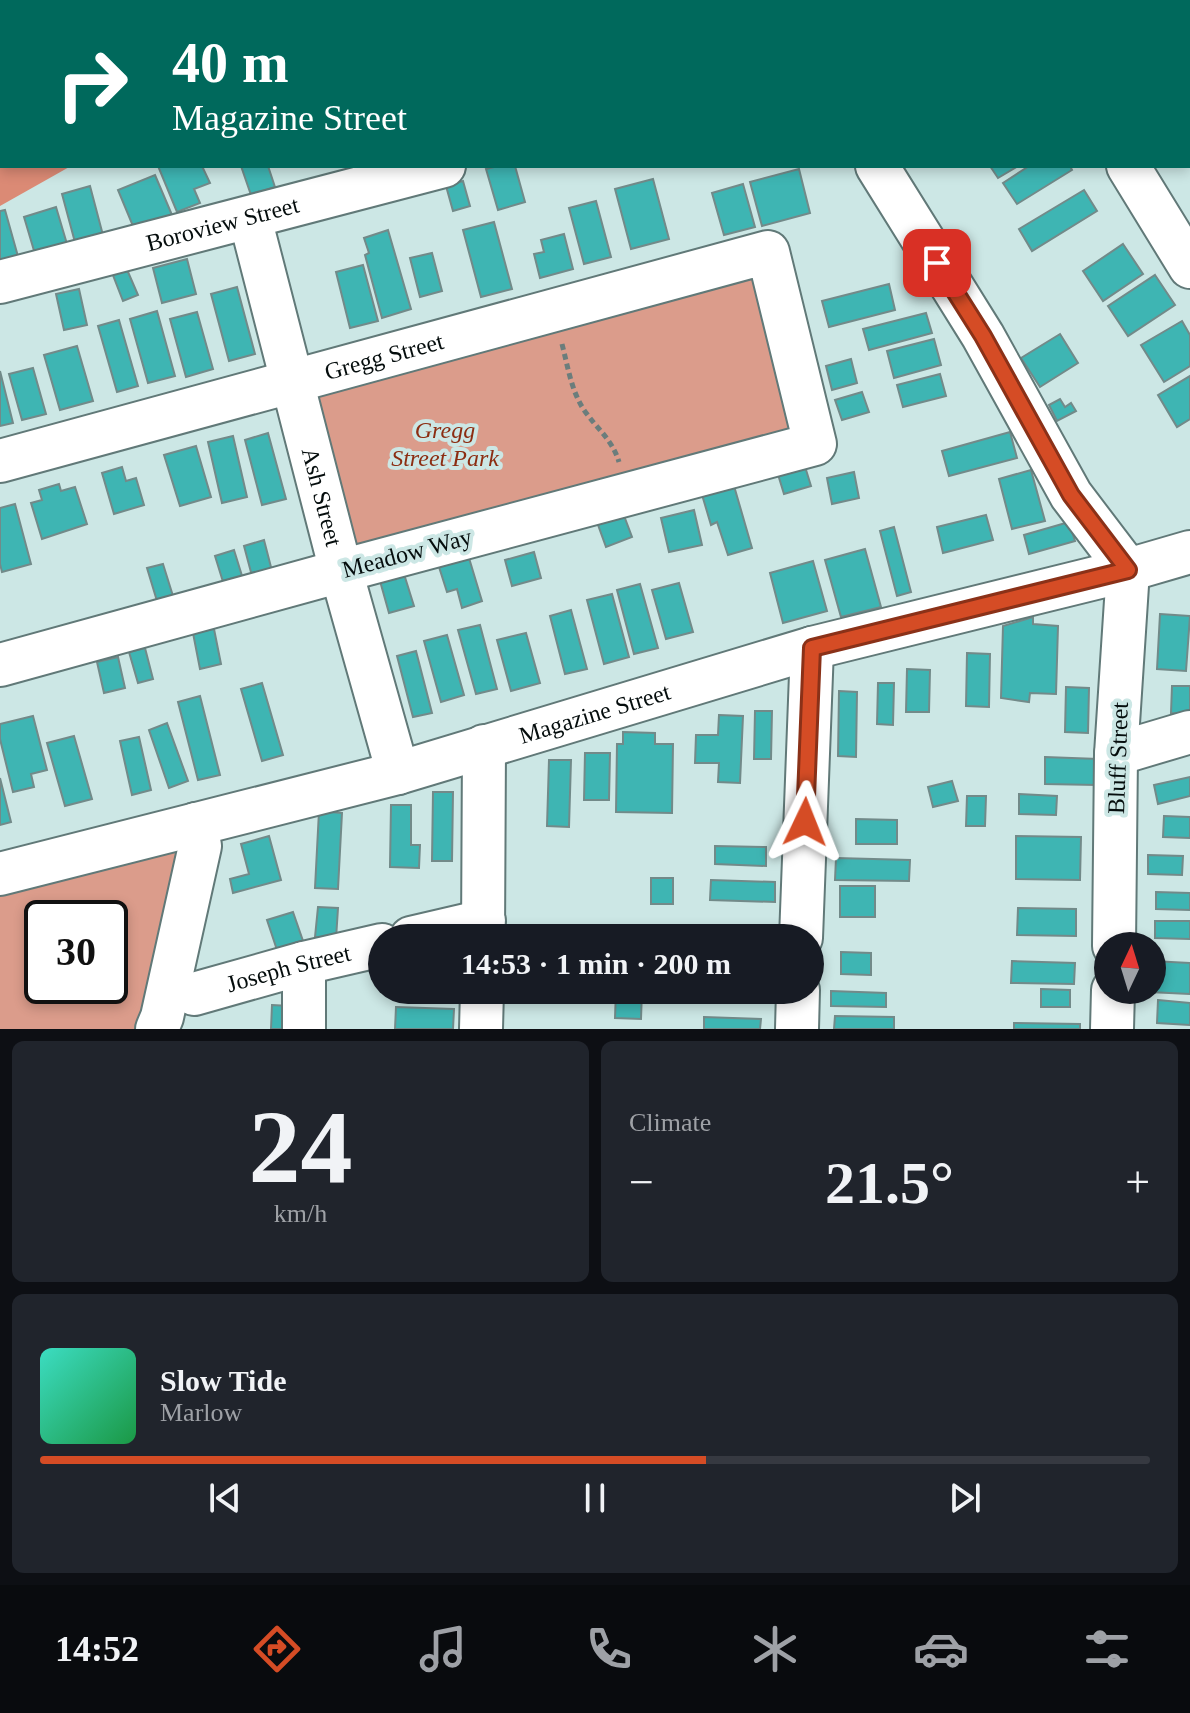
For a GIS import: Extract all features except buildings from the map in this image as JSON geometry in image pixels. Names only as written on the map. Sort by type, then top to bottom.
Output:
[{"type":"street","name":"Boroview Street","points":[[0,282],[437,168]]},
{"type":"street","points":[[878,168],[983,336],[1071,495],[1128,570]]},
{"type":"street","points":[[1129,168],[1190,267]]},
{"type":"street","name":"Ash Street","points":[[250,218],[341,571],[398,773]]},
{"type":"street","name":"Gregg Street","points":[[0,461],[768,252],[815,444]]},
{"type":"street","name":"Meadow Way","points":[[0,665],[815,444]]},
{"type":"street","name":"Magazine Street","points":[[0,874],[398,773],[812,648],[1190,552]]},
{"type":"street","name":"Bluff Street","points":[[1114,932],[1116,754],[1128,570]]},
{"type":"street","points":[[802,924],[812,648]]},
{"type":"street","points":[[1116,754],[1190,732]]},
{"type":"street","points":[[483,924],[484,746]]},
{"type":"street","points":[[157,1029],[200,846],[196,824]]},
{"type":"street","name":"Joseph Street","points":[[194,994],[368,948]]},
{"type":"street","points":[[304,963],[304,1029]]},
{"type":"street","points":[[481,1029],[482,1004]]},
{"type":"street","points":[[797,1029],[798,1004]]},
{"type":"street","points":[[1112,1029],[1113,1004]]},
{"type":"path","points":[[563,348],[572,389],[593,423],[616,451],[630,494]]},
{"type":"green space","name":"Gregg Street Park","points":[[762,270],[804,439],[352,560],[307,389]]},
{"type":"green space","points":[[209,831],[161,1029],[0,1029],[0,885]]},
{"type":"shaded area","points":[[0,168],[67,168],[0,206]]},
{"type":"route","points":[[805,822],[812,648],[1128,570],[1071,495],[983,336],[937,263]]}]
